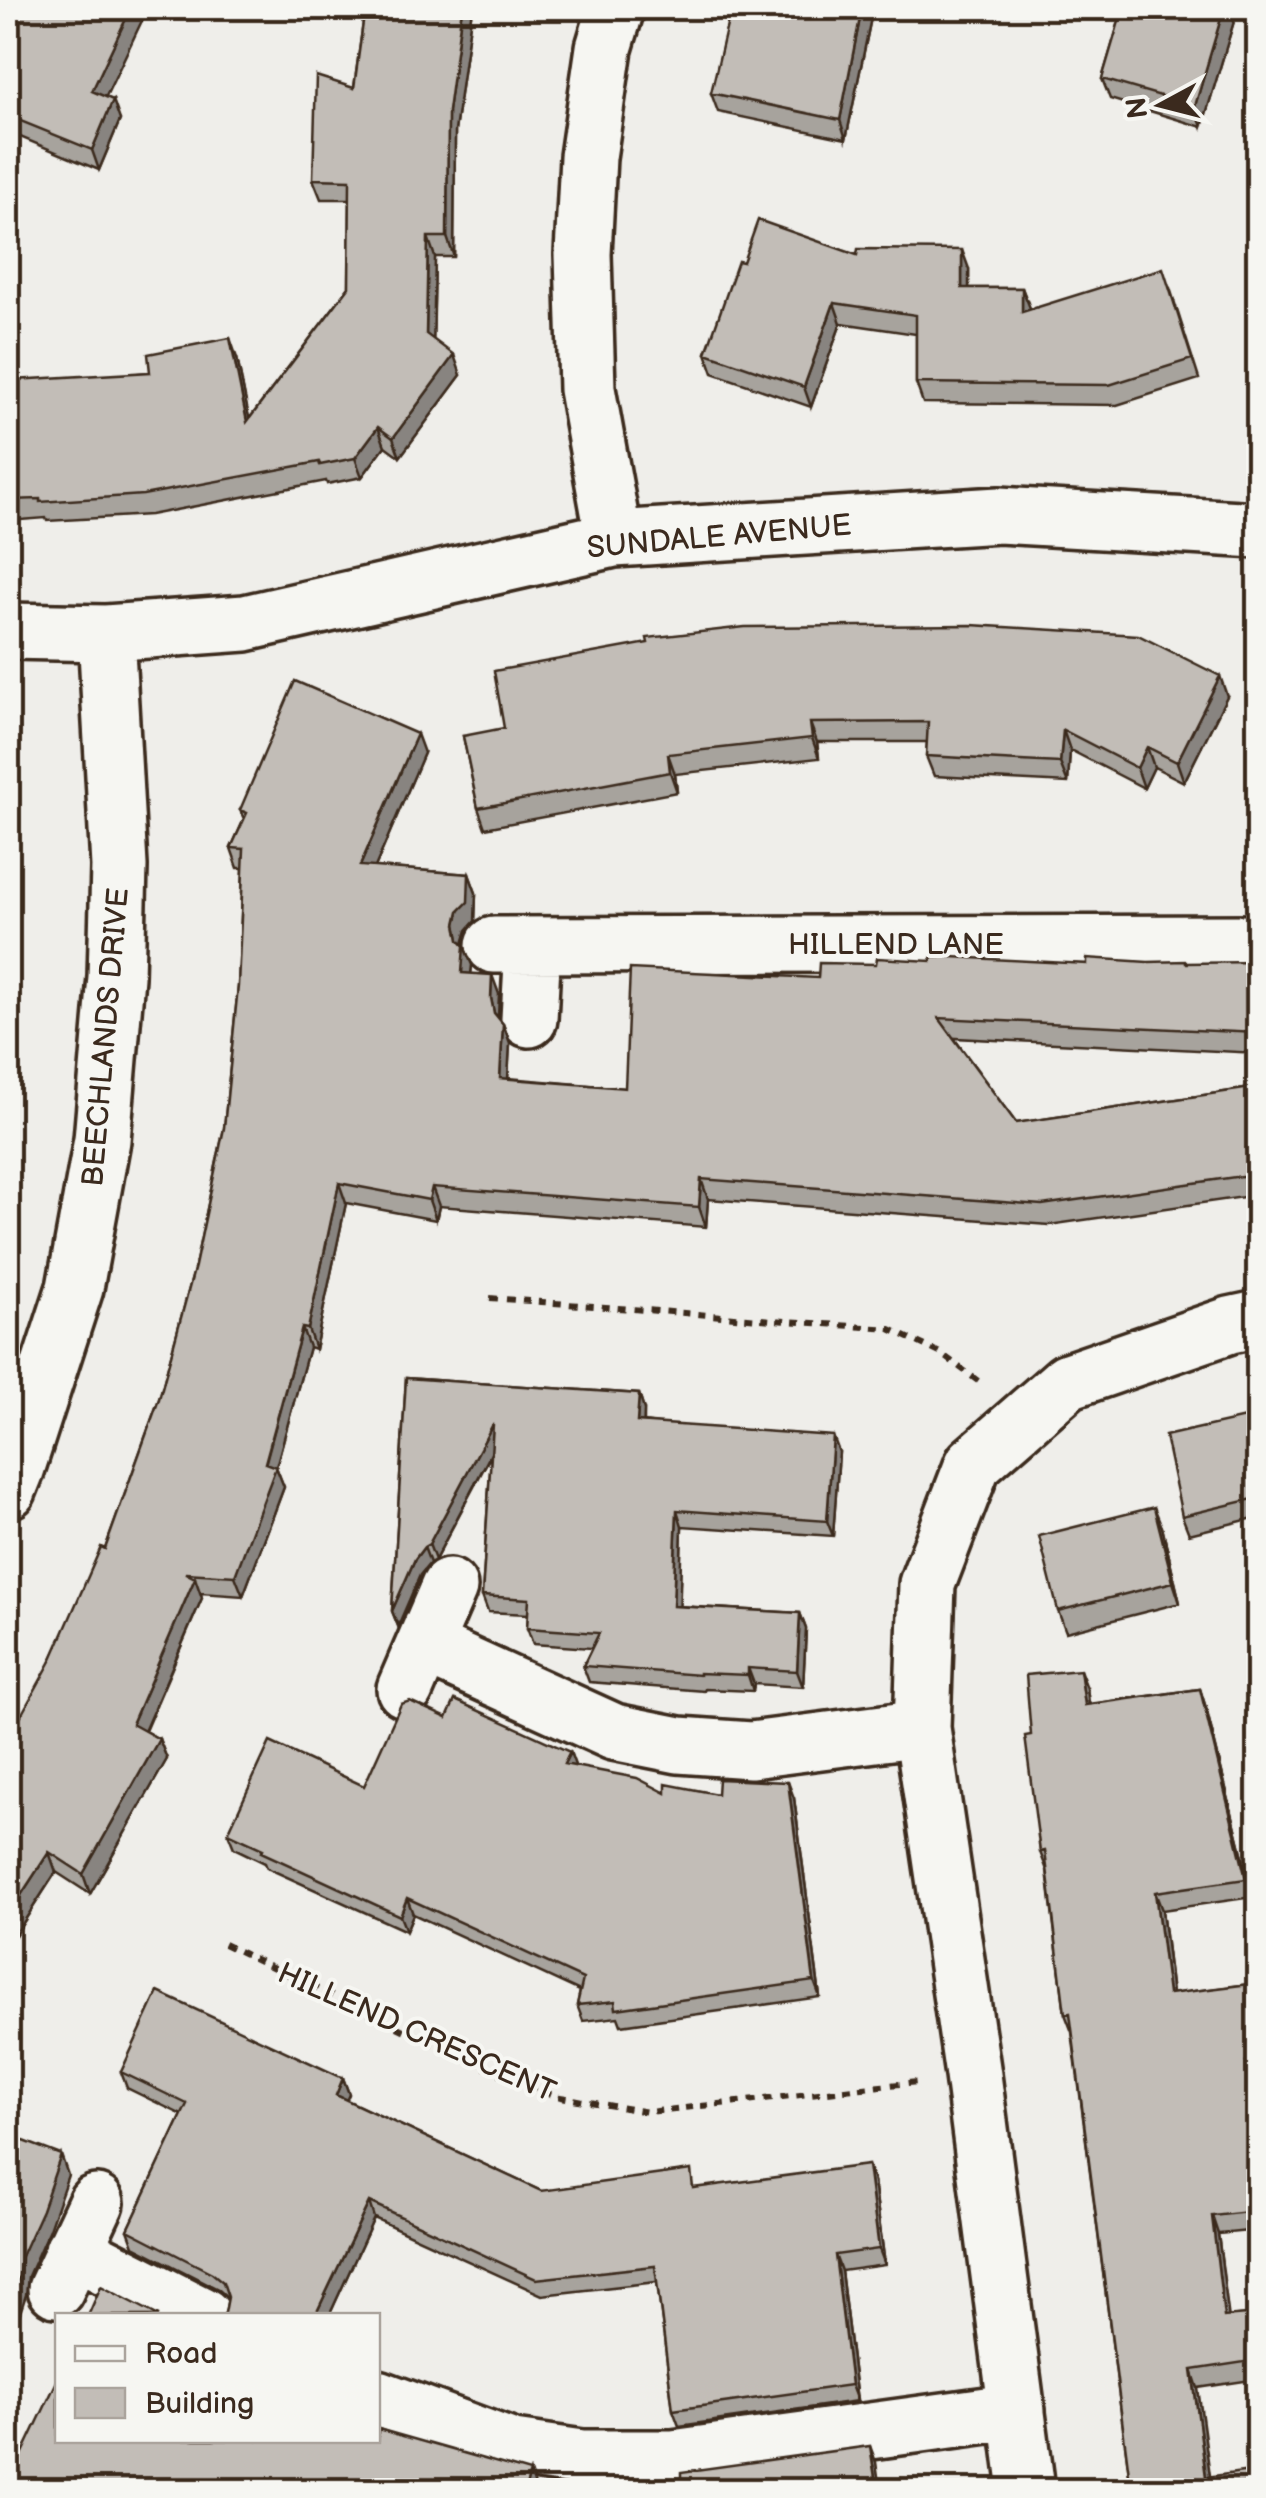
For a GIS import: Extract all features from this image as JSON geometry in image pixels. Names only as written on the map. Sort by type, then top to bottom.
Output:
[{"type":"street","points":[[614,538],[588,389],[583,254],[588,157],[604,48],[616,8]]},
{"type":"street","name":"SUNDALE AVENUE","points":[[8,631],[106,633],[245,623],[614,538],[999,515],[1258,530]]},
{"type":"street","name":"BEECHLANDS DRIVE","points":[[8,1490],[74,1288],[102,1140],[116,976],[119,866],[106,633]]},
{"type":"street","name":"HILLEND LANE","points":[[529,1019],[514,945],[1258,943]]},
{"type":"street","points":[[1027,2490],[973,2075],[922,1728],[927,1584],[974,1464],[1068,1382],[1230,1325],[1258,1319]]},
{"type":"street","points":[[449,1587],[415,1667],[614,1732],[679,1745],[752,1750],[922,1728]]},
{"type":"street","points":[[96,2202],[64,2270],[193,2313]]},
{"type":"street","points":[[380,2399],[512,2448],[582,2458],[674,2458],[1017,2411]]},
{"type":"path","points":[[490,1298],[890,1329],[942,1354],[984,1385],[1023,1422]]},
{"type":"path","name":"HILLEND CRESCENT","points":[[224,1944],[466,2060],[556,2096],[648,2112],[973,2075]]},
{"type":"building","points":[[8,8],[131,8],[92,91],[113,100],[92,150],[8,116]]},
{"type":"building","points":[[365,8],[462,8],[448,111],[447,237],[428,237],[426,334],[454,355],[393,438],[378,427],[355,458],[143,495],[40,502],[8,500],[8,385],[14,385],[14,380],[150,372],[148,354],[230,338],[247,422],[349,287],[350,180],[313,179],[316,76],[354,88]]},
{"type":"building","points":[[731,8],[862,8],[840,120],[711,93]]},
{"type":"building","points":[[1123,8],[1224,8],[1195,106],[1102,79]]},
{"type":"building","points":[[758,220],[857,255],[858,249],[962,250],[962,288],[1022,288],[1022,312],[1163,268],[1192,359],[1109,385],[916,383],[916,315],[834,303],[804,387],[706,353],[738,261],[743,262]]},
{"type":"building","points":[[971,625],[1138,635],[1220,676],[1177,762],[1147,747],[1137,768],[1063,730],[1060,763],[926,756],[928,722],[810,723],[812,738],[668,754],[670,772],[478,808],[463,736],[504,728],[494,671],[648,643],[647,638],[745,627]]},
{"type":"building","points":[[295,681],[417,734],[360,866],[469,874],[468,902],[459,911],[456,924],[464,946],[462,973],[492,975],[494,1013],[503,1024],[500,1078],[625,1088],[630,969],[818,978],[819,963],[876,964],[877,958],[931,961],[932,956],[1087,964],[1087,958],[1254,962],[1257,1033],[939,1018],[1016,1123],[1258,1087],[1256,1174],[1042,1205],[701,1179],[699,1207],[432,1187],[429,1200],[339,1183],[308,1329],[302,1328],[265,1463],[276,1467],[235,1576],[185,1573],[195,1578],[132,1724],[159,1739],[83,1874],[49,1852],[8,1915],[8,1739],[51,1661],[101,1547],[105,1549],[159,1399],[195,1266],[224,1128],[238,986],[244,849],[231,848],[247,813],[240,810]]},
{"type":"building","points":[[406,1378],[639,1394],[637,1422],[833,1436],[827,1521],[677,1510],[673,1606],[800,1613],[797,1671],[748,1668],[748,1675],[699,1675],[583,1666],[599,1633],[527,1628],[529,1599],[482,1596],[493,1424],[429,1544],[415,1559],[392,1611]]},
{"type":"building","points":[[1258,1415],[1258,1510],[1257,1498],[1182,1516],[1165,1436]]},
{"type":"building","points":[[1154,1507],[1173,1582],[1058,1611],[1039,1536]]},
{"type":"building","points":[[1080,1670],[1085,1705],[1200,1689],[1246,1879],[1155,1892],[1168,1994],[1258,1983],[1258,2061],[1246,2062],[1258,2140],[1258,2211],[1212,2216],[1224,2317],[1258,2314],[1258,2360],[1192,2370],[1206,2477],[1258,2470],[1258,2490],[1131,2490],[1070,2013],[1065,2014],[1045,1851],[1040,1852],[1025,1736],[1031,1735],[1026,1675]]},
{"type":"building","points":[[455,1700],[570,1752],[564,1764],[637,1778],[666,1793],[666,1784],[717,1794],[718,1779],[788,1782],[814,1981],[616,2009],[615,2001],[577,2005],[583,1979],[407,1898],[400,1916],[228,1833],[270,1742],[364,1786],[401,1704],[410,1701],[447,1718]]},
{"type":"building","points":[[158,1992],[343,2078],[336,2095],[541,2191],[691,2170],[693,2188],[868,2165],[879,2249],[835,2255],[851,2385],[673,2410],[655,2266],[536,2279],[369,2202],[316,2313],[225,2313],[228,2297],[223,2282],[128,2230],[187,2104],[121,2072]]},
{"type":"building","points":[[16,2138],[61,2155],[21,2256],[8,2308],[8,2159]]},
{"type":"building","points":[[101,2286],[153,2313],[89,2313]]},
{"type":"building","points":[[55,2385],[55,2443],[380,2443],[380,2430],[530,2472],[525,2490],[17,2490],[21,2480],[12,2476]]},
{"type":"building","points":[[870,2446],[877,2490],[583,2490],[681,2478],[681,2472]]}]
